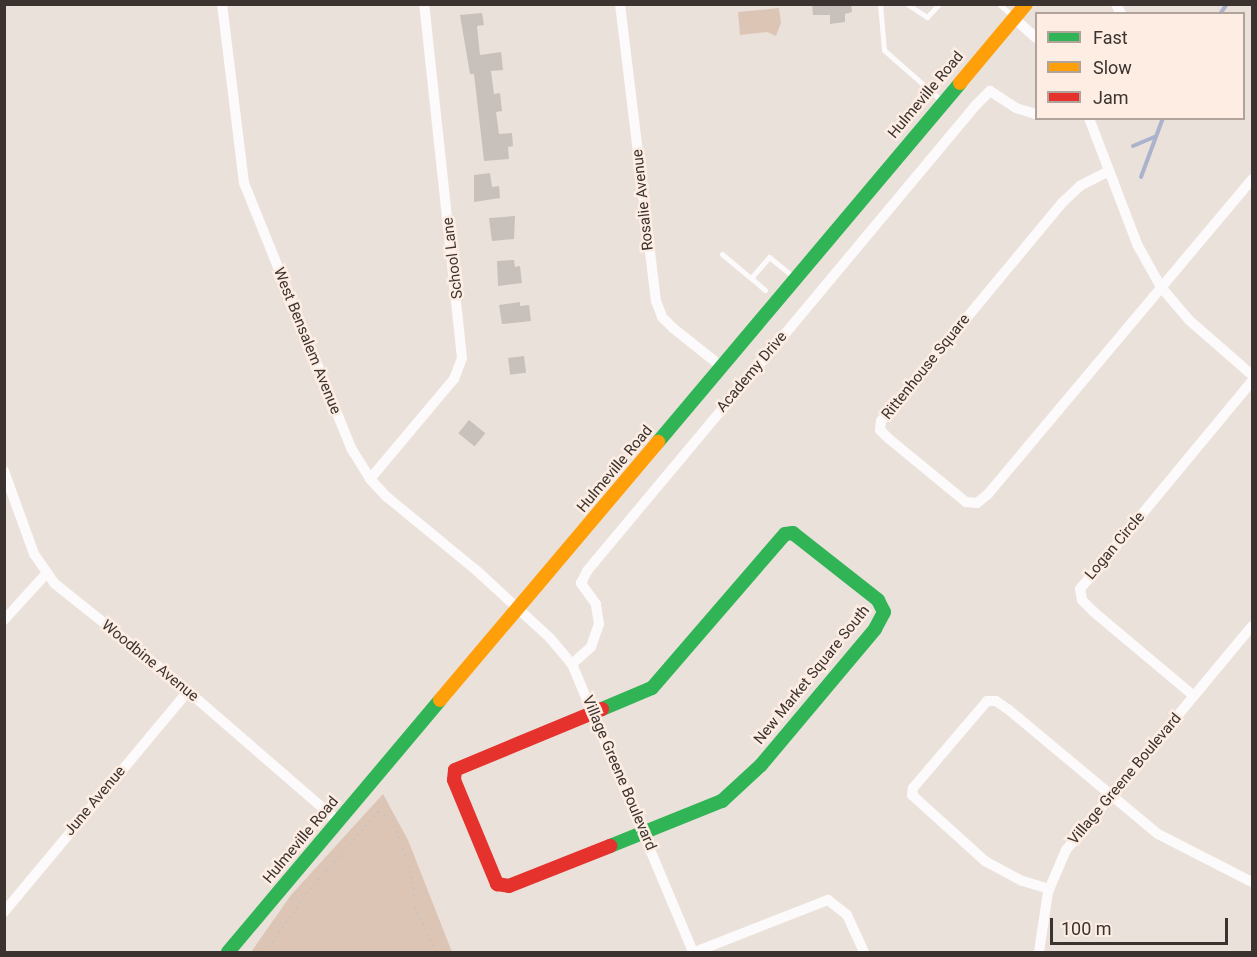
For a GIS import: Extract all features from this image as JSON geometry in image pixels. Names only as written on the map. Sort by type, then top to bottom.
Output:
[{"type":"main road","name":"Hulmeville Road","points":[[228,952],[519,610],[942,101],[1026,4]]},
{"type":"main road","name":"New Market Square South","points":[[595,712],[641,694],[663,679],[789,532],[809,543],[883,606],[883,617],[875,629],[742,785],[722,801],[644,832]]},
{"type":"main road","points":[[595,712],[455,770],[454,780],[493,879],[502,886],[509,886],[644,832]]},
{"type":"street","name":"West Bensalem Avenue","points":[[222,4],[244,183],[351,448],[370,479],[519,610]]},
{"type":"street","name":"School Lane","points":[[370,479],[454,379],[462,358],[424,4]]},
{"type":"street","name":"Rosalie Avenue","points":[[620,4],[656,301],[662,317],[722,367]]},
{"type":"street","points":[[1015,18],[1035,37]]},
{"type":"street","name":"Academy Drive","points":[[572,664],[591,647],[599,624],[596,604],[581,583],[587,571],[990,91],[1016,108],[1035,114]]},
{"type":"street","points":[[1090,120],[1138,246],[1161,286],[1189,320],[1252,375]]},
{"type":"street","name":"Rittenhouse Square","points":[[1109,171],[1080,186],[1062,203],[893,405],[881,421],[880,429],[955,494],[977,503],[1161,286]]},
{"type":"street","points":[[1161,286],[1252,179]]},
{"type":"street","name":"Logan Circle","points":[[1194,696],[1094,612],[1082,600],[1080,589],[1252,381]]},
{"type":"street","name":"Woodbine Avenue","points":[[4,471],[31,546],[46,574],[188,691],[339,821]]},
{"type":"street","points":[[4,620],[46,574]]},
{"type":"street","name":"Village Greene Boulevard","points":[[519,610],[572,664],[595,712],[694,952]]},
{"type":"street","name":"Village Greene Boulevard","points":[[1039,952],[1048,889],[1066,850],[1252,626]]},
{"type":"street","name":"June Avenue","points":[[4,912],[188,691]]},
{"type":"street","points":[[1048,889],[1022,881],[985,861],[918,803],[912,795],[913,788],[978,707],[991,700],[1009,710],[1110,795],[1174,844],[1252,882]]},
{"type":"street","points":[[694,952],[828,900],[848,915],[864,952]]},
{"type":"lane","points":[[880,4],[884,50],[942,101]]},
{"type":"lane","points":[[908,4],[927,17],[939,4]]},
{"type":"lane","points":[[999,4],[1015,18]]},
{"type":"lane","points":[[722,254],[765,290]]},
{"type":"lane","points":[[751,278],[770,257],[795,278]]},
{"type":"path","points":[[265,952],[310,889],[379,811],[393,820],[413,882],[414,904],[436,952]]},
{"type":"shaded area","points":[[779,8],[781,23],[776,36],[767,32],[740,35],[738,12]]},
{"type":"shaded area","points":[[383,794],[408,840],[452,952],[251,952],[291,895]]},
{"type":"building","points":[[812,4],[851,4],[852,12],[845,14],[845,22],[830,24],[830,15],[813,15]]},
{"type":"building","points":[[482,13],[484,25],[477,26],[480,55],[501,52],[503,70],[491,71],[494,94],[500,93],[502,111],[496,112],[499,134],[512,133],[513,146],[508,147],[509,159],[484,161],[474,74],[470,74],[460,15]]},
{"type":"building","points":[[490,173],[492,187],[499,186],[500,198],[474,202],[474,175]]},
{"type":"building","points":[[515,216],[514,239],[492,241],[489,218]]},
{"type":"building","points":[[514,260],[515,267],[520,266],[522,283],[498,286],[497,261]]},
{"type":"building","points":[[520,302],[520,306],[529,305],[531,321],[502,324],[499,305]]},
{"type":"building","points":[[524,356],[526,373],[510,375],[508,358]]},
{"type":"building","points":[[469,420],[485,433],[475,446],[458,433]]},
{"type":"waterway","points":[[1221,12],[1227,4]]},
{"type":"waterway","points":[[1141,177],[1162,120]]},
{"type":"waterway","points":[[1133,146],[1156,136]]},
{"type":"traffic: fast","points":[[658,442],[960,83]]},
{"type":"traffic: fast","points":[[610,846],[722,801],[761,765],[875,629],[884,612],[878,600],[793,533]]},
{"type":"traffic: fast","points":[[602,709],[652,688],[785,534],[793,533]]},
{"type":"traffic: fast","points":[[228,952],[440,700]]},
{"type":"traffic: slow","points":[[960,83],[1026,4]]},
{"type":"traffic: slow","points":[[440,700],[658,442]]},
{"type":"traffic: jam","points":[[602,709],[455,770],[454,780],[497,884],[509,886],[610,846]]}]
